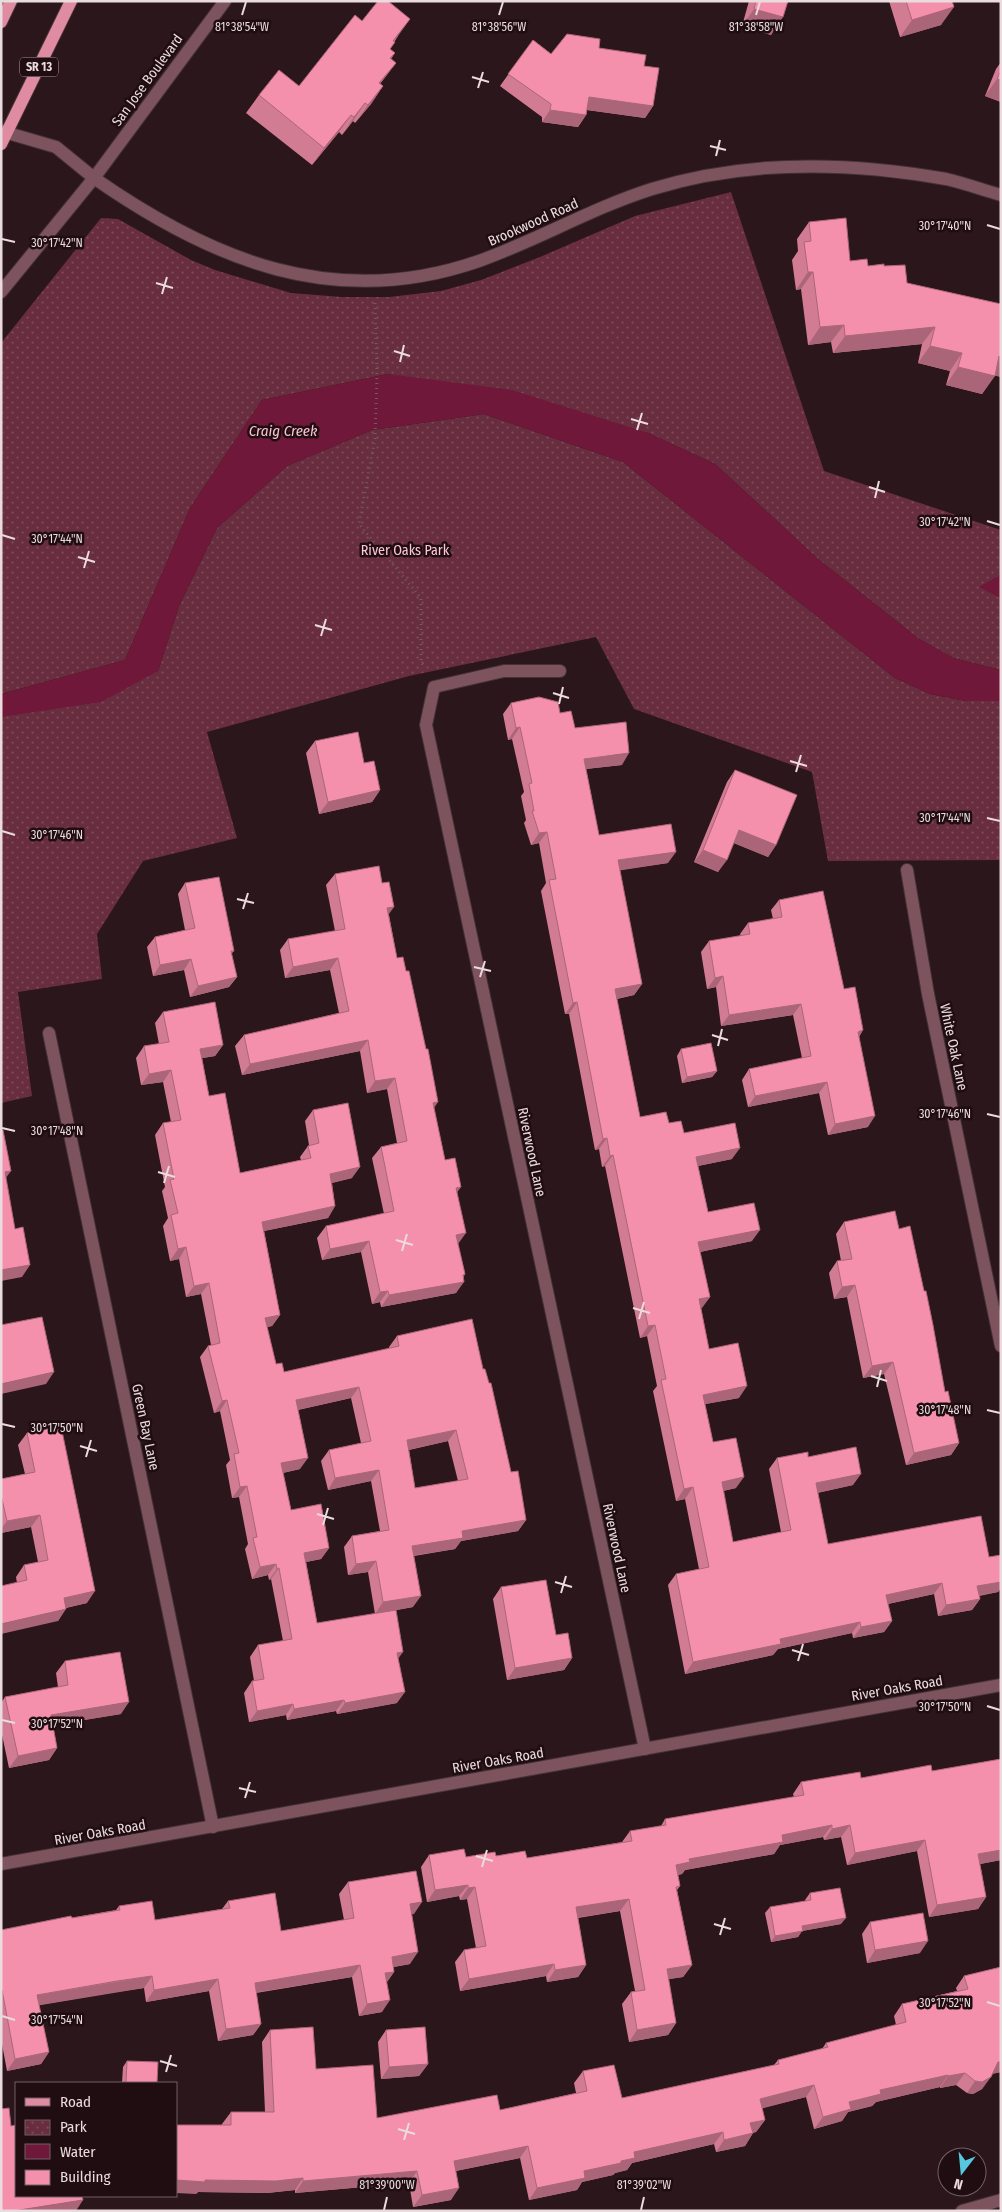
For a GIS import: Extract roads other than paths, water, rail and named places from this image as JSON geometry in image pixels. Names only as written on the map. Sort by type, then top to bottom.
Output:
[{"type":"main road","points":[[1,22],[11,1]]},
{"type":"main road","name":"SR 13","points":[[3,136],[71,1]]},
{"type":"street","name":"San Jose Boulevard","points":[[1,292],[94,178],[225,1]]},
{"type":"street","points":[[3,136],[56,147],[94,178]]},
{"type":"street","name":"Brookwood Road","points":[[94,178],[148,214],[226,253],[272,269],[304,277],[375,280],[416,278],[478,262],[520,246],[604,207],[651,189],[722,174],[785,166],[869,169],[948,180],[1001,195]]},
{"type":"street","points":[[1,278],[16,274]]},
{"type":"street","name":"Riverwood Lane","points":[[560,671],[504,671],[434,687],[426,725],[645,1749]]},
{"type":"street","name":"White Oak Lane","points":[[907,870],[928,994],[1001,1346]]},
{"type":"street","name":"Green Bay Lane","points":[[49,1033],[213,1827]]},
{"type":"street","name":"River Oaks Road","points":[[1,1864],[1001,1685]]},
{"type":"street","points":[[962,2211],[1001,2200]]},
{"type":"water","name":"Craig Creek","points":[[388,374],[512,390],[648,433],[715,464],[818,559],[919,639],[953,658],[1001,670],[1001,701],[966,701],[930,694],[895,678],[623,462],[484,414],[372,430],[287,466],[217,528],[179,606],[158,671],[101,702],[1,717],[1,694],[125,660],[190,508],[262,400]]},
{"type":"water","points":[[1001,575],[1001,598],[979,587]]},
{"type":"park label","name":"River Oaks Park","points":[[405,550]]}]
